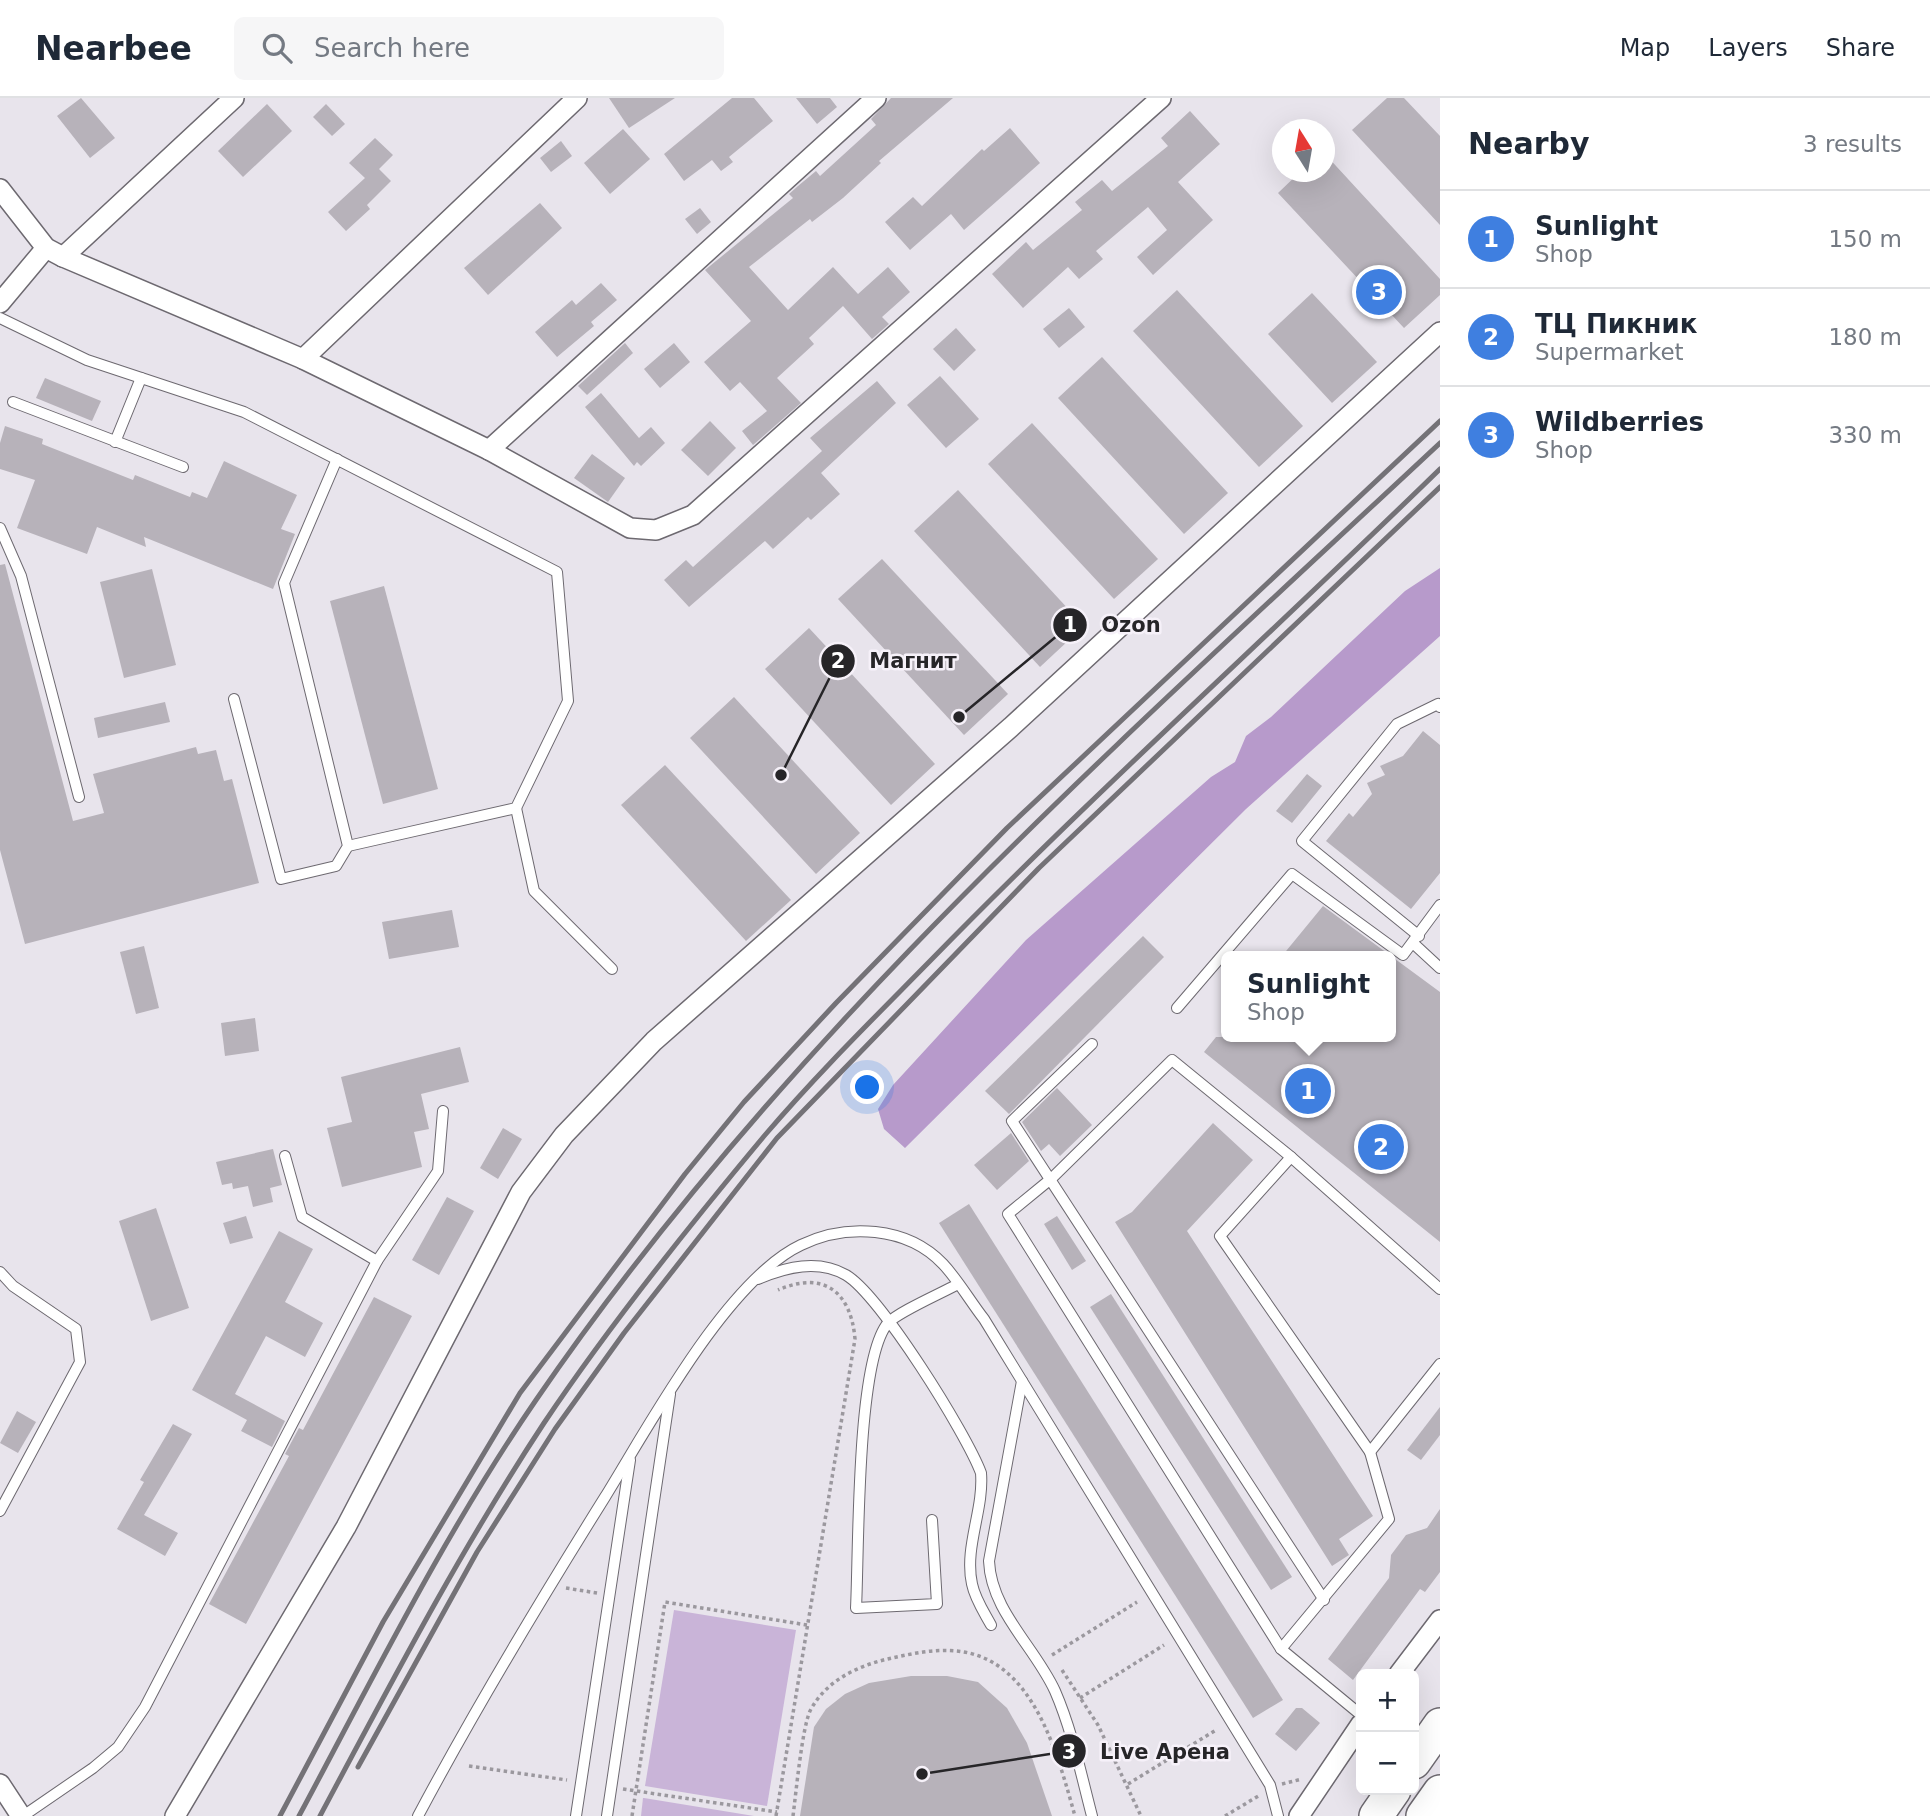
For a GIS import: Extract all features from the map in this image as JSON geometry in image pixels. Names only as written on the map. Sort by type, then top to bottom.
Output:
[{"type":"highway","points":[[1419,1755],[1440,1725]]},
{"type":"highway","points":[[1423,1816],[1440,1792]]},
{"type":"highway","points":[[1376,1816],[1391,1795]]},
{"type":"street","points":[[1,299],[234,98]]},
{"type":"street","points":[[303,359],[578,98]]},
{"type":"street","points":[[489,450],[876,98]]},
{"type":"street","points":[[0,189],[55,253],[303,359],[489,450],[630,528],[656,530],[693,515],[1161,98]]},
{"type":"street","points":[[175,1816],[346,1527],[521,1192],[564,1135],[654,1041],[1011,727],[1440,332]]},
{"type":"street","points":[[1403,1669],[1440,1620]]},
{"type":"street","points":[[1299,1816],[1356,1731]]},
{"type":"street","points":[[0,1784],[22,1816]]},
{"type":"lane","points":[[0,318],[87,360],[244,412],[557,572],[569,701],[516,808],[534,891],[612,969]]},
{"type":"lane","points":[[115,442],[141,378]]},
{"type":"lane","points":[[13,402],[183,467]]},
{"type":"lane","points":[[234,699],[281,879],[336,866],[348,846],[284,583],[337,459]]},
{"type":"lane","points":[[0,528],[21,576],[79,797]]},
{"type":"lane","points":[[1440,707],[1438,704],[1398,724],[1301,841],[1416,940],[1440,968]]},
{"type":"lane","points":[[348,846],[516,808]]},
{"type":"lane","points":[[1226,951],[1292,874],[1403,954],[1440,905]]},
{"type":"lane","points":[[1177,1008],[1221,957]]},
{"type":"lane","points":[[1092,1044],[1012,1121],[1052,1178],[1324,1600]]},
{"type":"lane","points":[[1356,1712],[1280,1649],[1008,1214],[1052,1178],[1172,1060],[1291,1157],[1440,1289]]},
{"type":"lane","points":[[22,1816],[93,1769],[118,1746],[145,1707],[377,1262],[438,1171],[443,1111]]},
{"type":"lane","points":[[285,1156],[302,1217],[377,1262]]},
{"type":"lane","points":[[1280,1649],[1389,1520],[1370,1452],[1220,1236],[1291,1157]]},
{"type":"lane","points":[[418,1816],[567,1558],[713,1328],[751,1282],[772,1262],[802,1244],[832,1235],[864,1230],[898,1235],[919,1245],[942,1264],[984,1319],[1271,1790],[1278,1816]]},
{"type":"lane","points":[[751,1282],[789,1268],[808,1265],[825,1267],[856,1283],[889,1322],[981,1473],[982,1487],[970,1567],[975,1596],[991,1625]]},
{"type":"lane","points":[[0,1272],[13,1286],[76,1329],[80,1362],[0,1511]]},
{"type":"lane","points":[[932,1520],[937,1604],[856,1608],[864,1417],[875,1350],[889,1322],[958,1284]]},
{"type":"lane","points":[[1370,1452],[1440,1364]]},
{"type":"lane","points":[[1022,1381],[989,1561],[990,1577],[996,1596],[1054,1688],[1065,1715],[1092,1816]]},
{"type":"lane","points":[[607,1816],[671,1392]]},
{"type":"lane","points":[[576,1816],[631,1455]]},
{"type":"path","points":[[611,1787],[776,1814],[855,1339],[847,1307],[833,1289],[806,1283],[778,1290]]},
{"type":"path","points":[[632,1816],[665,1602],[807,1625]]},
{"type":"path","points":[[1052,1655],[1137,1602]]},
{"type":"path","points":[[1045,1644],[1080,1698],[1128,1784],[1141,1816]]},
{"type":"path","points":[[1080,1698],[1164,1645]]},
{"type":"path","points":[[793,1816],[809,1713],[820,1698],[832,1684],[855,1669],[922,1651],[976,1655],[1000,1667],[1019,1685],[1036,1710],[1075,1816]]},
{"type":"path","points":[[1128,1784],[1216,1730]]},
{"type":"path","points":[[469,1766],[581,1783]]},
{"type":"path","points":[[1226,1816],[1271,1790],[1305,1778]]},
{"type":"shaded area","points":[[1440,568],[1440,636],[1246,809],[905,1148],[884,1129],[878,1109],[893,1085],[1026,940],[1211,777],[1235,762],[1246,736],[1271,717],[1405,591]]},
{"type":"shaded area","points":[[674,1610],[796,1630],[767,1806],[645,1786]]},
{"type":"shaded area","points":[[644,1798],[754,1816],[641,1816]]},
{"type":"building","points":[[81,98],[115,138],[90,158],[57,116]]},
{"type":"building","points":[[609,98],[675,98],[629,128]]},
{"type":"building","points":[[732,98],[754,98],[773,121],[729,157],[733,162],[721,171],[712,160],[684,181],[664,154]]},
{"type":"building","points":[[796,98],[830,98],[837,107],[817,124]]},
{"type":"building","points":[[891,98],[953,98],[879,161],[881,163],[843,198],[812,222],[810,219],[749,267],[788,310],[833,267],[858,294],[888,267],[910,292],[882,317],[889,324],[872,339],[843,306],[809,338],[814,344],[777,378],[801,403],[753,445],[742,431],[767,411],[740,382],[730,391],[704,362],[751,321],[705,270],[793,198],[789,194],[798,186],[816,171],[820,176],[876,125],[871,119]]},
{"type":"building","points":[[1387,98],[1404,98],[1440,136],[1440,225],[1352,130]]},
{"type":"building","points":[[267,104],[292,131],[243,177],[218,151]]},
{"type":"building","points":[[326,104],[345,124],[332,136],[313,117]]},
{"type":"building","points":[[1190,111],[1220,144],[1178,182],[1213,220],[1153,275],[1137,257],[1167,230],[1148,207],[1096,251],[1103,259],[1079,279],[1068,267],[1023,308],[992,274],[1026,242],[1033,250],[1082,210],[1075,202],[1102,180],[1112,191],[1168,146],[1161,138]]},
{"type":"building","points":[[1010,128],[1040,163],[964,230],[951,214],[910,250],[885,222],[913,197],[922,206],[982,149],[984,151]]},
{"type":"building","points":[[623,129],[650,159],[610,194],[584,163]]},
{"type":"building","points":[[375,138],[393,155],[379,169],[391,181],[367,205],[370,209],[346,231],[328,212],[365,178],[349,163]]},
{"type":"building","points":[[561,141],[572,156],[551,172],[540,158]]},
{"type":"building","points":[[1335,165],[1440,279],[1440,295],[1404,328],[1278,193],[1290,182],[1335,182]]},
{"type":"building","points":[[540,203],[562,228],[488,295],[464,268]]},
{"type":"building","points":[[700,208],[711,222],[697,234],[685,219]]},
{"type":"building","points":[[601,283],[617,300],[591,322],[594,326],[557,357],[535,332],[572,300],[576,305]]},
{"type":"building","points":[[1177,290],[1303,426],[1259,467],[1133,331]]},
{"type":"building","points":[[1312,293],[1377,362],[1332,403],[1268,334]]},
{"type":"building","points":[[1069,308],[1085,327],[1059,348],[1043,329]]},
{"type":"building","points":[[956,328],[976,350],[954,371],[933,349]]},
{"type":"building","points":[[625,343],[633,353],[587,395],[578,386]]},
{"type":"building","points":[[674,343],[690,362],[660,388],[644,369]]},
{"type":"building","points":[[1102,357],[1228,493],[1184,534],[1058,398]]},
{"type":"building","points":[[940,376],[979,419],[946,448],[907,405]]},
{"type":"building","points":[[45,378],[101,401],[92,421],[36,398]]},
{"type":"building","points":[[877,381],[896,403],[821,473],[840,494],[811,520],[808,517],[773,549],[765,541],[689,607],[664,580],[686,560],[693,567],[822,451],[810,438]]},
{"type":"building","points":[[601,393],[639,438],[651,427],[665,443],[641,466],[637,462],[634,466],[585,407]]},
{"type":"building","points":[[710,421],[736,448],[708,476],[681,450]]},
{"type":"building","points":[[1032,423],[1158,559],[1114,599],[988,464]]},
{"type":"building","points":[[5,426],[43,439],[42,444],[133,480],[135,475],[190,497],[192,492],[207,498],[224,461],[297,495],[281,529],[295,534],[273,589],[144,537],[146,547],[97,527],[87,554],[17,528],[35,480],[0,469],[0,443]]},
{"type":"building","points":[[592,454],[625,478],[608,502],[574,478]]},
{"type":"building","points":[[958,490],[1084,626],[1040,667],[914,531]]},
{"type":"building","points":[[882,559],[1008,694],[964,735],[838,599]]},
{"type":"building","points":[[5,564],[73,821],[104,813],[93,774],[196,747],[198,754],[216,750],[224,781],[232,779],[259,883],[25,944],[0,850],[0,565]]},
{"type":"building","points":[[152,569],[176,665],[124,678],[100,582]]},
{"type":"building","points":[[384,586],[438,789],[383,804],[330,601]]},
{"type":"building","points":[[809,628],[935,764],[891,805],[765,669]]},
{"type":"building","points":[[734,697],[860,833],[816,874],[690,738]]},
{"type":"building","points":[[165,702],[170,722],[98,738],[94,718]]},
{"type":"building","points":[[1423,731],[1440,745],[1440,873],[1411,909],[1326,841],[1349,813],[1353,817],[1372,794],[1367,783],[1385,775],[1380,766],[1403,756]]},
{"type":"building","points":[[665,765],[791,900],[746,941],[621,805]]},
{"type":"building","points":[[1307,774],[1322,786],[1292,823],[1276,811]]},
{"type":"building","points":[[1323,906],[1384,951],[1286,951]]},
{"type":"building","points":[[452,910],[459,947],[389,959],[382,922]]},
{"type":"building","points":[[1143,936],[1164,957],[1009,1114],[985,1091]]},
{"type":"building","points":[[144,946],[159,1008],[136,1014],[120,952]]},
{"type":"building","points":[[1396,960],[1440,992],[1440,1242],[1204,1052],[1216,1037],[1221,1037],[1221,1042],[1396,1042]]},
{"type":"building","points":[[255,1018],[259,1051],[225,1056],[221,1023]]},
{"type":"building","points":[[460,1047],[469,1082],[421,1094],[429,1129],[414,1132],[422,1167],[342,1187],[327,1128],[352,1122],[341,1077]]},
{"type":"building","points":[[1057,1088],[1092,1125],[1060,1156],[1049,1144],[1041,1151],[1022,1122]]},
{"type":"building","points":[[1213,1123],[1253,1160],[1187,1231],[1373,1516],[1339,1539],[1349,1555],[1332,1566],[1115,1222],[1132,1212]]},
{"type":"building","points":[[503,1128],[522,1139],[498,1179],[480,1168]]},
{"type":"building","points":[[1011,1133],[1029,1161],[997,1190],[974,1165]]},
{"type":"building","points":[[273,1149],[282,1185],[270,1188],[273,1202],[253,1207],[248,1186],[233,1189],[232,1183],[222,1185],[216,1162]]},
{"type":"building","points":[[447,1197],[474,1211],[439,1275],[412,1260]]},
{"type":"building","points":[[969,1204],[1283,1700],[1253,1718],[939,1223]]},
{"type":"building","points":[[156,1208],[189,1308],[151,1321],[119,1221]]},
{"type":"building","points":[[246,1216],[253,1238],[230,1244],[223,1223]]},
{"type":"building","points":[[1057,1216],[1086,1261],[1072,1270],[1044,1224]]},
{"type":"building","points":[[279,1231],[313,1249],[285,1302],[323,1323],[305,1357],[266,1336],[235,1394],[285,1421],[272,1447],[241,1431],[247,1420],[192,1390]]},
{"type":"building","points":[[1111,1294],[1292,1577],[1271,1590],[1090,1307]]},
{"type":"building","points":[[374,1297],[412,1316],[246,1624],[209,1604],[289,1456],[285,1454],[299,1428],[303,1430]]},
{"type":"building","points":[[1440,1407],[1440,1435],[1421,1460],[1407,1450]]},
{"type":"building","points":[[17,1411],[36,1422],[18,1453],[0,1443]]},
{"type":"building","points":[[173,1424],[192,1434],[144,1515],[178,1533],[165,1556],[117,1529],[144,1482],[140,1480]]},
{"type":"building","points":[[1440,1509],[1440,1572],[1425,1592],[1420,1589],[1361,1669],[1356,1669],[1353,1680],[1328,1659],[1389,1578],[1391,1555],[1406,1535],[1427,1528]]},
{"type":"building","points":[[911,1676],[947,1676],[978,1682],[1007,1708],[1027,1743],[1052,1816],[800,1816],[814,1727],[826,1709],[845,1694],[869,1683]]},
{"type":"building","points":[[1296,1708],[1302,1708],[1320,1723],[1296,1751],[1275,1734]]},
{"type":"railway","points":[[280,1816],[383,1622],[520,1393],[685,1174],[744,1102],[836,1003],[1007,828],[1440,421]]},
{"type":"railway","points":[[299,1816],[441,1552],[503,1450],[633,1266],[738,1139],[847,1016],[961,897],[1198,668],[1440,443]]},
{"type":"railway","points":[[320,1816],[400,1666],[513,1471],[623,1312],[736,1170],[825,1068],[992,898],[1440,469]]},
{"type":"railway","points":[[358,1767],[477,1552],[555,1429],[624,1333],[777,1138],[1039,868],[1440,487]]},
{"type":"place","name":"Wildberries","points":[[1379,292]]},
{"type":"place","name":"Ozon","points":[[959,717]]},
{"type":"place","name":"Магнит","points":[[781,775]]},
{"type":"place","name":"Sunlight","points":[[1308,1091]]},
{"type":"place","name":"ТЦ Пикник","points":[[1381,1147]]},
{"type":"place","name":"Live Арена","points":[[922,1774]]}]
